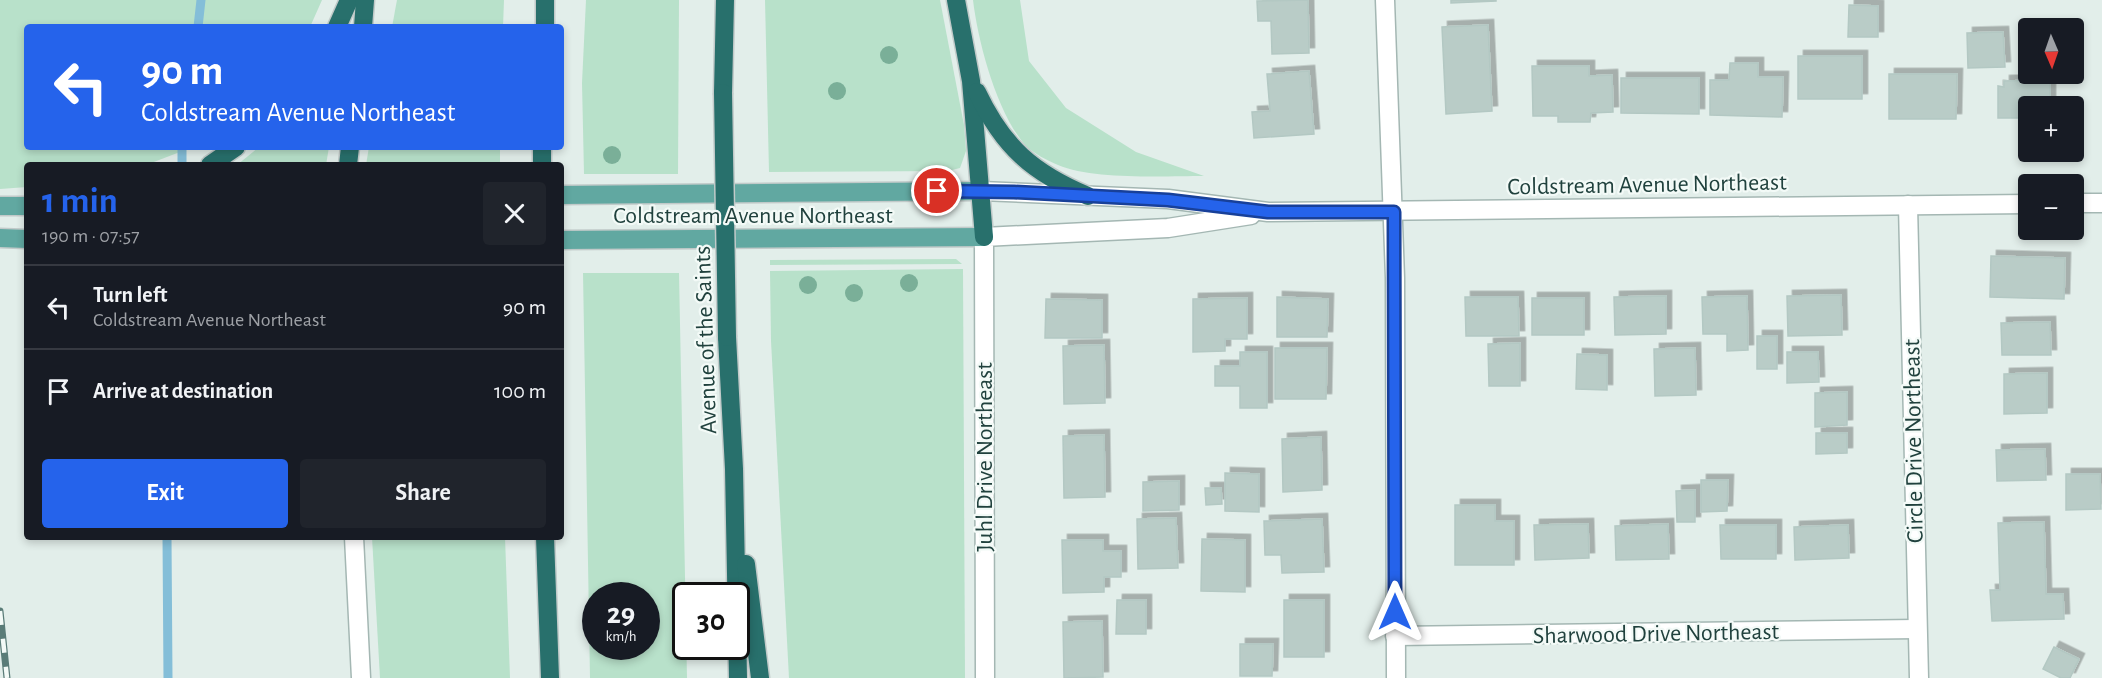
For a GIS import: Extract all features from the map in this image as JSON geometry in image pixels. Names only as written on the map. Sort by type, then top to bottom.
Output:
[{"type":"highway","points":[[339,24],[349,0]]},
{"type":"highway","points":[[363,24],[365,0]]},
{"type":"highway","points":[[544,24],[545,0]]},
{"type":"highway","name":"Avenue of the Saints","points":[[725,0],[723,93],[727,337],[734,469],[738,678]]},
{"type":"highway","points":[[956,0],[971,81],[984,237]]},
{"type":"highway","points":[[971,81],[1001,136],[1021,158],[1061,184],[1088,196]]},
{"type":"highway","points":[[215,162],[232,150]]},
{"type":"highway","points":[[734,469],[760,678]]},
{"type":"highway","points":[[545,540],[550,678]]},
{"type":"main road","name":"Coldstream Avenue Northeast","points":[[564,195],[981,191]]},
{"type":"main road","points":[[0,206],[24,206]]},
{"type":"main road","name":"Coldstream Avenue Northeast","points":[[564,240],[984,237]]},
{"type":"main road","points":[[0,238],[24,238]]},
{"type":"street","points":[[1385,0],[1394,212],[1396,678]]},
{"type":"street","name":"Coldstream Avenue Northeast","points":[[981,191],[1168,200],[1268,212],[2018,204]]},
{"type":"street","points":[[2084,203],[2102,203]]},
{"type":"street","name":"Circle Drive Northeast","points":[[1908,205],[1919,678]]},
{"type":"street","name":"Coldstream Avenue Northeast","points":[[984,237],[1168,228],[1268,212]]},
{"type":"street","name":"Juhl Drive Northeast","points":[[984,237],[985,678]]},
{"type":"street","points":[[354,540],[361,678]]},
{"type":"street","name":"Sharwood Drive Northeast","points":[[1395,636],[1917,630]]},
{"type":"green space","points":[[0,0],[322,0],[311,24],[24,24],[24,150],[185,150],[154,162],[24,162],[24,187],[0,189]]},
{"type":"green space","points":[[397,0],[504,0],[503,24],[393,24]]},
{"type":"green space","points":[[586,0],[679,0],[678,174],[584,174],[582,83]]},
{"type":"green space","points":[[765,0],[940,0],[964,125],[966,151],[960,168],[948,171],[769,172]]},
{"type":"green space","points":[[973,0],[1020,0],[1029,61],[1066,108],[1136,152],[1204,176],[1129,176],[1090,173],[1058,165],[1029,149],[1006,116],[990,77],[979,36]]},
{"type":"green space","points":[[255,150],[328,150],[326,162],[241,162]]},
{"type":"green space","points":[[368,150],[500,150],[500,162],[366,162]]},
{"type":"green space","points":[[956,259],[962,264],[770,265],[770,260]]},
{"type":"green space","points":[[963,269],[965,678],[789,678],[771,341],[770,271]]},
{"type":"green space","points":[[583,273],[679,273],[685,582],[672,582],[672,660],[687,660],[687,678],[590,678],[590,660],[660,660],[660,582],[588,582]]},
{"type":"green space","points":[[372,540],[505,540],[510,678],[380,678]]},
{"type":"building","points":[[1308,0],[1309,53],[1272,54],[1271,21],[1258,21],[1257,1]]},
{"type":"building","points":[[1451,0],[1496,0],[1496,1],[1451,3]]},
{"type":"building","points":[[1849,5],[1878,6],[1878,37],[1848,37]]},
{"type":"building","points":[[1488,25],[1492,111],[1446,114],[1442,27]]},
{"type":"building","points":[[2003,32],[2005,67],[1968,68],[1967,33]]},
{"type":"building","points":[[1798,56],[1862,56],[1862,99],[1798,99]]},
{"type":"building","points":[[1730,63],[1758,63],[1758,77],[1783,77],[1782,117],[1710,115],[1710,80],[1729,80]]},
{"type":"building","points":[[1532,66],[1589,66],[1589,76],[1612,75],[1613,112],[1591,113],[1590,122],[1558,122],[1558,116],[1533,116]]},
{"type":"building","points":[[1309,71],[1314,134],[1254,138],[1252,112],[1270,111],[1267,74]]},
{"type":"building","points":[[1889,74],[1957,74],[1956,119],[1889,119]]},
{"type":"building","points":[[1621,78],[1699,78],[1699,114],[1621,113]]},
{"type":"building","points":[[2004,81],[2018,81],[2018,84],[2050,84],[2050,96],[2018,96],[2018,118],[1998,118],[1998,86],[2004,87]]},
{"type":"building","points":[[1991,256],[2065,258],[2064,299],[1990,297]]},
{"type":"building","points":[[1841,295],[1842,335],[1788,336],[1787,296]]},
{"type":"building","points":[[1666,296],[1666,334],[1615,335],[1614,297]]},
{"type":"building","points":[[1747,296],[1748,350],[1727,351],[1727,334],[1703,334],[1702,297]]},
{"type":"building","points":[[1277,297],[1328,299],[1327,337],[1277,337]]},
{"type":"building","points":[[1465,297],[1518,297],[1519,336],[1466,336]]},
{"type":"building","points":[[1247,298],[1247,339],[1225,339],[1225,351],[1193,352],[1193,299]]},
{"type":"building","points":[[1532,298],[1584,298],[1584,335],[1532,335]]},
{"type":"building","points":[[1046,299],[1102,300],[1102,338],[1045,338]]},
{"type":"building","points":[[2050,322],[2051,355],[2002,355],[2001,323]]},
{"type":"building","points":[[1757,336],[1777,336],[1777,369],[1757,369]]},
{"type":"building","points":[[1520,343],[1520,386],[1489,386],[1488,344]]},
{"type":"building","points":[[1104,345],[1105,403],[1064,404],[1063,346]]},
{"type":"building","points":[[1275,348],[1327,348],[1326,399],[1275,399]]},
{"type":"building","points":[[1695,348],[1696,395],[1655,396],[1654,349]]},
{"type":"building","points":[[1240,352],[1267,352],[1267,408],[1240,408],[1240,386],[1215,386],[1215,366],[1240,366]]},
{"type":"building","points":[[1787,352],[1818,352],[1819,382],[1787,383]]},
{"type":"building","points":[[1577,354],[1607,355],[1607,390],[1576,389]]},
{"type":"building","points":[[2047,373],[2047,413],[2004,414],[2004,374]]},
{"type":"building","points":[[1847,392],[1847,425],[1815,427],[1815,393]]},
{"type":"building","points":[[1816,433],[1847,433],[1847,453],[1816,454]]},
{"type":"building","points":[[1104,435],[1105,497],[1064,498],[1063,436]]},
{"type":"building","points":[[1321,437],[1322,490],[1283,492],[1282,439]]},
{"type":"building","points":[[2045,449],[2046,480],[1997,481],[1996,450]]},
{"type":"building","points":[[1225,473],[1259,474],[1259,512],[1225,511]]},
{"type":"building","points":[[2066,474],[2100,474],[2101,509],[2066,510]]},
{"type":"building","points":[[1701,480],[1728,480],[1727,511],[1701,512]]},
{"type":"building","points":[[1179,481],[1179,510],[1143,511],[1143,482]]},
{"type":"building","points":[[1205,488],[1221,488],[1222,504],[1206,505]]},
{"type":"building","points":[[1695,490],[1695,522],[1677,522],[1676,491]]},
{"type":"building","points":[[1455,505],[1495,505],[1495,521],[1514,521],[1514,565],[1455,565]]},
{"type":"building","points":[[1176,518],[1178,568],[1138,569],[1137,519]]},
{"type":"building","points":[[1322,519],[1324,572],[1282,573],[1281,555],[1265,555],[1264,521]]},
{"type":"building","points":[[2044,522],[2046,594],[2063,594],[2064,619],[1992,621],[1990,590],[2000,590],[1998,523]]},
{"type":"building","points":[[1588,524],[1589,558],[1535,560],[1534,525]]},
{"type":"building","points":[[1668,524],[1669,559],[1616,560],[1615,526]]},
{"type":"building","points":[[1720,525],[1776,525],[1776,559],[1721,559]]},
{"type":"building","points":[[1848,525],[1849,558],[1795,560],[1794,527]]},
{"type":"building","points":[[1202,539],[1245,540],[1245,592],[1201,591]]},
{"type":"building","points":[[1062,540],[1103,540],[1103,551],[1121,551],[1121,577],[1104,577],[1104,592],[1063,593]]},
{"type":"building","points":[[1117,600],[1146,600],[1146,634],[1116,634]]},
{"type":"building","points":[[1284,600],[1324,600],[1324,657],[1284,657]]},
{"type":"building","points":[[1102,621],[1103,677],[1064,678],[1063,622]]},
{"type":"building","points":[[1240,644],[1273,644],[1272,676],[1240,676]]},
{"type":"building","points":[[2054,647],[2079,659],[2070,678],[2061,678],[2043,669]]},
{"type":"waterway","points":[[198,24],[201,0]]},
{"type":"waterway","points":[[182,150],[182,162]]},
{"type":"waterway","points":[[167,540],[168,678]]},
{"type":"railway","points":[[0,611],[7,678]]},
{"type":"route","points":[[937,191],[1014,192],[1168,200],[1268,212],[1394,212],[1395,612]]}]
